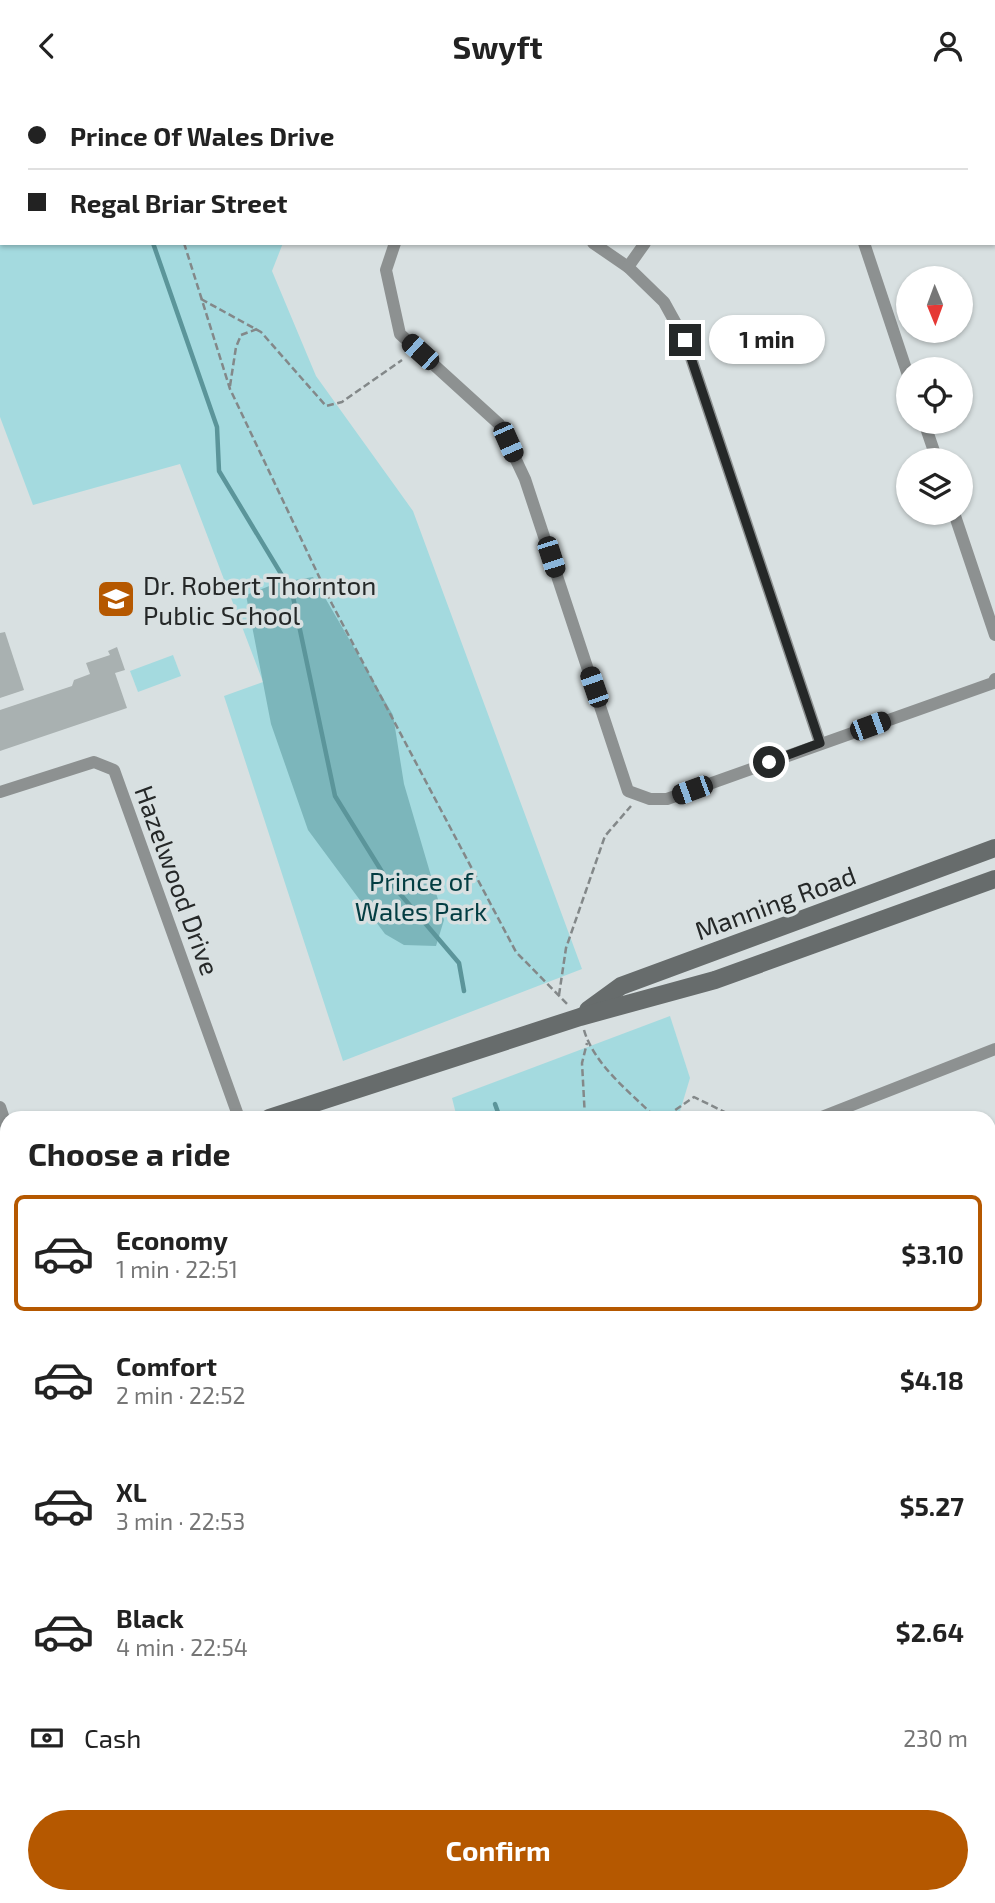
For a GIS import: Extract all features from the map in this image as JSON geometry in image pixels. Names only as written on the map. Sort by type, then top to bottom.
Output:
[{"type":"main road","name":"Manning Road","points":[[580,1017],[621,986],[995,848]]},
{"type":"main road","name":"Manning Road","points":[[291,1111],[580,1017],[715,981],[995,879]]},
{"type":"street","points":[[394,245],[386,270],[400,334],[499,424],[524,479],[628,790],[640,795],[667,799],[993,683],[995,679]]},
{"type":"street","points":[[596,245],[628,267],[664,302],[685,340],[820,743]]},
{"type":"street","points":[[628,267],[644,245]]},
{"type":"street","points":[[865,245],[902,357]]},
{"type":"street","points":[[958,525],[995,635]]},
{"type":"street","name":"Hazelwood Drive","points":[[0,792],[94,762],[114,769],[236,1111]]},
{"type":"street","points":[[837,1111],[995,1049]]},
{"type":"path","points":[[185,245],[230,389],[332,604],[509,939],[516,952],[580,1017],[587,1043],[650,1111]]},
{"type":"path","points":[[201,299],[257,329],[275,345],[326,406],[342,402],[402,360]]},
{"type":"path","points":[[230,389],[236,347],[241,335],[257,329]]},
{"type":"path","points":[[559,995],[566,948],[605,836],[640,795]]},
{"type":"path","points":[[585,1111],[582,1063],[587,1043]]},
{"type":"path","points":[[674,1111],[694,1097],[723,1111]]},
{"type":"green space","name":"Prince of Wales Park","points":[[0,245],[282,245],[272,271],[316,376],[413,511],[582,969],[343,1061],[224,696],[263,682],[180,464],[33,505],[0,417]]},
{"type":"green space","points":[[313,577],[393,715],[404,784],[444,920],[436,946],[404,945],[385,934],[308,830],[271,724],[246,595],[277,583]]},
{"type":"green space","points":[[173,655],[181,676],[138,692],[130,671]]},
{"type":"green space","points":[[670,1016],[690,1078],[680,1111],[455,1111],[452,1098]]},
{"type":"building","points":[[5,632],[24,690],[0,698],[0,633]]},
{"type":"building","points":[[117,647],[125,670],[115,673],[127,708],[0,751],[0,710],[72,686],[74,680],[90,674],[86,663],[110,655],[108,651]]},
{"type":"waterway","points":[[154,245],[217,427],[219,471],[292,592],[335,796],[384,875],[459,963],[464,991]]},
{"type":"waterway","points":[[495,1104],[498,1111]]},
{"type":"place","name":"Dr. Robert Thornton Public School","points":[[116,599]]},
{"type":"route","points":[[685,340],[820,743],[769,762]]}]
